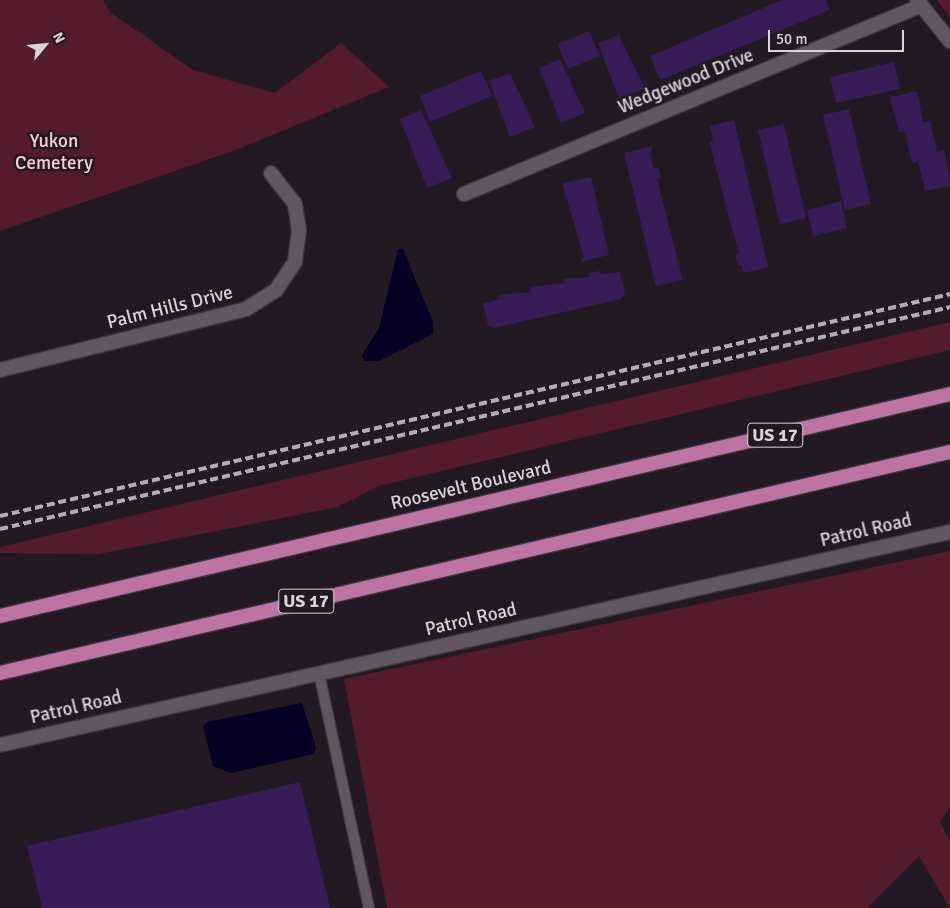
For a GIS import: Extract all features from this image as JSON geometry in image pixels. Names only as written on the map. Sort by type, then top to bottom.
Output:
[{"type":"highway","name":"Roosevelt Boulevard","points":[[0,616],[950,394]]},
{"type":"highway","name":"US 17","points":[[0,673],[950,452]]},
{"type":"street","points":[[920,3],[950,42]]},
{"type":"street","name":"Wedgewood Drive","points":[[464,194],[920,3]]},
{"type":"street","name":"Palm Hills Drive","points":[[0,370],[246,309],[276,290],[295,262],[299,230],[295,204],[271,173]]},
{"type":"street","name":"Patrol Road","points":[[0,745],[950,532]]},
{"type":"lane","points":[[318,673],[370,908]]},
{"type":"green space","name":"Yukon Cemetery","points":[[0,0],[103,0],[110,12],[193,70],[275,93],[341,43],[389,87],[236,150],[0,231]]},
{"type":"green space","points":[[937,0],[950,0],[950,18]]},
{"type":"green space","points":[[950,322],[950,350],[379,486],[338,507],[99,554],[0,553],[0,547]]},
{"type":"green space","points":[[950,551],[950,807],[940,822],[950,841],[950,908],[919,856],[867,908],[387,908],[344,679]]},
{"type":"shaded area","points":[[398,249],[403,249],[433,322],[433,334],[379,361],[364,361],[362,355],[379,328]]},
{"type":"shaded area","points":[[302,703],[316,747],[314,754],[231,773],[213,766],[203,726],[207,722]]},
{"type":"building","points":[[782,0],[826,0],[830,10],[660,80],[650,56]]},
{"type":"building","points":[[589,31],[600,56],[568,69],[558,44]]},
{"type":"building","points":[[619,35],[645,88],[619,99],[598,43]]},
{"type":"building","points":[[560,59],[585,113],[561,123],[539,68]]},
{"type":"building","points":[[894,62],[900,89],[836,103],[830,77]]},
{"type":"building","points":[[481,71],[492,96],[430,122],[420,96]]},
{"type":"building","points":[[510,73],[535,127],[510,137],[489,81]]},
{"type":"building","points":[[917,91],[923,122],[930,121],[937,152],[944,150],[950,186],[925,191],[918,162],[912,163],[905,132],[899,133],[890,97]]},
{"type":"building","points":[[849,109],[871,204],[845,210],[823,115]]},
{"type":"building","points":[[421,110],[452,178],[427,188],[400,119]]},
{"type":"building","points":[[734,120],[768,267],[744,273],[742,265],[738,266],[735,255],[739,254],[709,142],[713,141],[710,126]]},
{"type":"building","points":[[784,124],[806,218],[780,224],[758,130]]},
{"type":"building","points":[[653,146],[650,154],[654,168],[658,167],[661,178],[657,179],[683,280],[656,286],[624,153]]},
{"type":"building","points":[[591,177],[609,255],[580,262],[584,257],[562,183]]},
{"type":"building","points":[[841,201],[847,228],[813,236],[807,210]]},
{"type":"building","points":[[600,271],[601,274],[620,272],[625,294],[621,299],[494,328],[488,325],[483,304],[500,299],[499,295],[530,292],[529,287],[565,283],[564,279],[590,277],[589,273]]},
{"type":"building","points":[[300,782],[330,908],[42,908],[27,846]]},
{"type":"railway","points":[[0,516],[950,294]]},
{"type":"railway","points":[[0,529],[950,307]]}]
